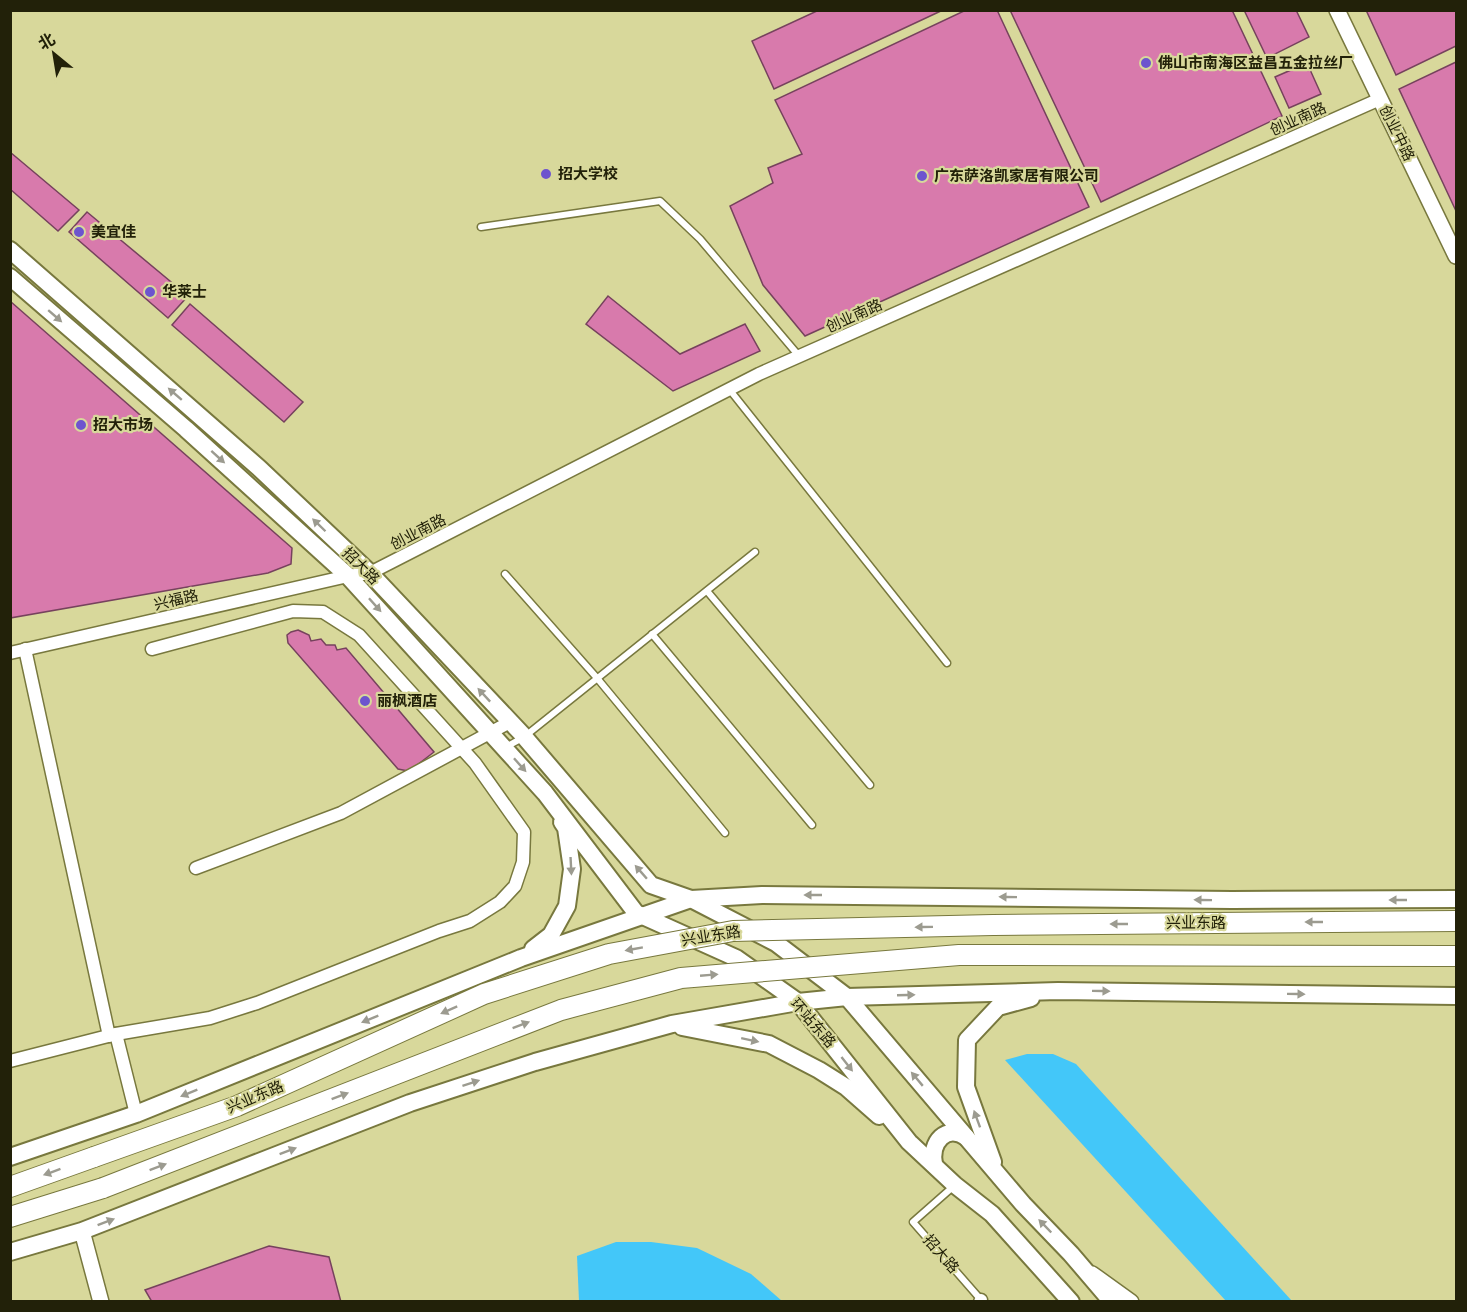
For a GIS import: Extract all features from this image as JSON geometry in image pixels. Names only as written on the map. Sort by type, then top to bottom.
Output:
[{"type":"main road","name":"招大路","points":[[10,250],[259,468],[370,573],[524,737],[651,885],[691,899]]},
{"type":"main road","name":"招大路","points":[[10,277],[186,429],[348,576],[544,793]]},
{"type":"main road","points":[[521,958],[551,935],[567,906],[572,869],[566,828],[544,793]]},
{"type":"main road","name":"环站东路","points":[[544,793],[636,913],[736,958],[798,1002],[909,1142],[955,1185],[992,1214],[1071,1302]]},
{"type":"main road","points":[[10,1157],[136,1114],[521,958],[691,899],[762,895],[1232,900],[1456,899]]},
{"type":"main road","points":[[691,899],[776,943],[847,996],[997,1174],[1112,1302]]},
{"type":"main road","name":"兴业东路","points":[[10,1186],[237,1106],[484,994],[609,954],[733,931],[993,925],[1456,921]]},
{"type":"main road","points":[[10,1217],[104,1188],[561,1010],[681,978],[959,955],[1456,956]]},
{"type":"main road","points":[[997,1174],[966,1087],[967,1040],[998,1007],[1058,991]]},
{"type":"main road","points":[[10,1252],[82,1231],[410,1103],[535,1062],[672,1024],[798,1002],[847,996],[1058,991],[1456,996]]},
{"type":"main road","points":[[672,1024],[769,1044],[819,1070],[846,1088],[909,1142]]},
{"type":"main road","points":[[934,1164],[933,1145],[939,1139],[951,1132],[959,1132],[966,1137]]},
{"type":"street","name":"创业中路","points":[[1337,10],[1456,256]]},
{"type":"street","name":"创业南路","points":[[348,576],[370,573],[729,389],[799,356],[1380,99]]},
{"type":"street","name":"兴福路","points":[[10,653],[348,576]]},
{"type":"street","points":[[10,1061],[113,1035],[210,1018],[257,1003],[439,931],[470,921],[500,902],[515,886],[524,862],[524,832],[474,763],[359,635],[323,612],[293,611],[152,650]]},
{"type":"street","points":[[25,650],[113,1035],[136,1114]]},
{"type":"street","points":[[196,868],[341,813],[510,722]]},
{"type":"street","points":[[82,1231],[101,1302]]},
{"type":"street","points":[[1084,1269],[1131,1302]]},
{"type":"lane","points":[[481,227],[660,201],[700,239],[799,356]]},
{"type":"lane","points":[[729,389],[947,663]]},
{"type":"lane","points":[[504,748],[524,737],[755,552]]},
{"type":"lane","points":[[505,574],[597,678],[725,833]]},
{"type":"lane","points":[[706,591],[870,785]]},
{"type":"lane","points":[[652,634],[812,825]]},
{"type":"lane","name":"招大路","points":[[955,1185],[913,1222],[981,1301]]},
{"type":"water","points":[[1027,1054],[1053,1054],[1076,1064],[1292,1301],[1226,1301],[1005,1060]]},
{"type":"water","points":[[616,1242],[651,1242],[697,1248],[751,1274],[782,1301],[579,1301],[577,1256]]},
{"type":"building","points":[[819,10],[943,10],[774,89],[752,41]]},
{"type":"building","name":"广东萨洛凯家居有限公司","points":[[966,10],[997,10],[1089,207],[805,336],[763,285],[730,206],[773,183],[768,168],[802,154],[775,100]]},
{"type":"building","name":"佛山市南海区益昌五金拉丝厂","points":[[1010,10],[1232,10],[1282,116],[1101,202]]},
{"type":"building","points":[[1244,10],[1296,10],[1309,37],[1267,58]]},
{"type":"building","points":[[1366,10],[1456,10],[1456,46],[1396,75]]},
{"type":"building","points":[[1456,62],[1456,211],[1399,89]]},
{"type":"building","points":[[1307,63],[1321,94],[1289,108],[1275,77]]},
{"type":"building","points":[[10,152],[79,210],[58,231],[10,189]]},
{"type":"building","points":[[87,212],[188,296],[168,318],[69,232]]},
{"type":"building","points":[[608,296],[680,354],[745,324],[760,351],[673,391],[586,324]]},
{"type":"building","name":"招大市场","points":[[10,301],[292,548],[291,564],[268,573],[10,618]]},
{"type":"building","points":[[190,304],[303,402],[284,422],[172,325]]},
{"type":"building","name":"丽枫酒店","points":[[298,630],[309,635],[311,641],[321,639],[326,645],[335,645],[337,650],[346,648],[434,752],[408,771],[398,769],[288,643],[287,635]]},
{"type":"building","points":[[269,1246],[329,1257],[341,1302],[152,1302],[145,1290]]},
{"type":"place","name":"佛山市南海区益昌五金拉丝厂","points":[[1146,63]]},
{"type":"place","name":"招大学校","points":[[546,174]]},
{"type":"place","name":"广东萨洛凯家居有限公司","points":[[922,176]]},
{"type":"place","name":"美宜佳","points":[[79,232]]},
{"type":"place","name":"华莱士","points":[[150,292]]},
{"type":"place","name":"招大市场","points":[[81,425]]},
{"type":"place","name":"丽枫酒店","points":[[365,701]]}]
